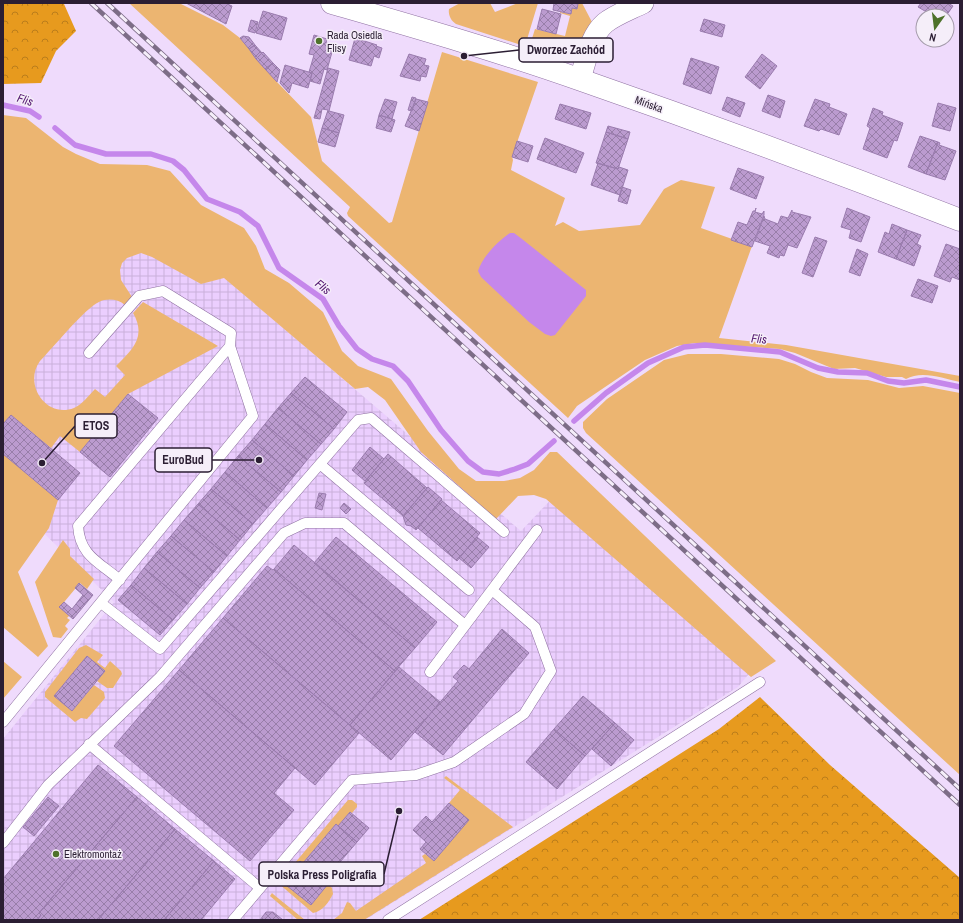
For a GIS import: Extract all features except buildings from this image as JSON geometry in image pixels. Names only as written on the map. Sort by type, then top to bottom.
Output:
[{"type":"street","points":[[580,79],[595,36],[600,28],[606,22],[643,3]]},
{"type":"street","name":"Mińska","points":[[342,4],[580,79],[737,135],[960,220]]},
{"type":"lane","points":[[3,722],[253,416],[230,346],[231,333],[163,292],[139,296],[89,353]]},
{"type":"lane","points":[[120,580],[84,551],[79,539],[78,526],[230,346]]},
{"type":"lane","points":[[101,603],[160,649],[322,465],[358,420],[371,418],[504,532]]},
{"type":"lane","points":[[322,465],[469,590]]},
{"type":"lane","points":[[3,843],[48,785],[160,677],[284,533],[305,523],[344,523],[465,625]]},
{"type":"lane","points":[[430,672],[537,530]]},
{"type":"lane","points":[[233,920],[352,780],[416,775],[454,762],[524,714],[551,671],[535,627],[492,590]]},
{"type":"lane","points":[[388,920],[760,682]]},
{"type":"lane","points":[[89,744],[260,888]]},
{"type":"shaded area","points":[[129,3],[181,4],[223,25],[240,38],[277,82],[311,117],[322,161],[389,223],[392,222],[442,52],[538,82],[512,157],[513,160],[511,170],[565,198],[555,226],[563,222],[579,231],[640,225],[664,189],[681,180],[715,187],[701,228],[752,246],[719,338],[786,345],[960,376],[960,382],[925,375],[912,376],[906,379],[902,377],[886,377],[855,368],[834,369],[795,353],[780,349],[695,343],[677,346],[645,360],[577,406],[568,418],[348,216],[347,213],[350,207]]},
{"type":"shaded area","points":[[460,3],[490,3],[495,12],[518,3],[538,3],[525,46],[526,47],[456,24],[450,18],[449,9]]},
{"type":"shaded area","points":[[573,3],[582,3],[592,22],[577,63],[529,48],[535,29],[565,36],[570,16],[560,12],[571,14],[572,8],[577,9],[578,5]]},
{"type":"shaded area","points":[[3,115],[26,118],[63,147],[100,164],[147,165],[170,171],[201,205],[244,228],[256,246],[265,269],[289,283],[323,312],[342,351],[358,366],[391,379],[428,431],[459,469],[476,481],[504,481],[520,478],[534,470],[550,452],[557,452],[776,661],[751,677],[546,499],[534,495],[518,496],[496,519],[421,452],[385,400],[368,387],[355,389],[224,278],[201,284],[152,257],[141,253],[127,258],[122,263],[120,270],[121,280],[132,297],[125,305],[116,300],[109,300],[99,302],[93,306],[77,320],[40,361],[35,370],[34,380],[36,389],[46,404],[54,409],[64,410],[74,408],[83,402],[95,389],[105,397],[125,375],[116,366],[132,349],[136,342],[138,329],[133,313],[143,302],[218,346],[128,394],[80,452],[60,436],[51,448],[11,415],[3,424]]},
{"type":"shaded area","points":[[145,210],[521,531],[561,489],[757,664],[738,687],[365,920],[3,920],[3,739],[114,602],[3,493],[3,365]]},
{"type":"shaded area","points":[[510,233],[514,233],[522,239],[586,290],[586,296],[555,335],[551,336],[545,334],[529,322],[481,277],[478,271],[483,260],[491,250]]},
{"type":"shaded area","points":[[688,354],[721,354],[779,359],[795,364],[827,378],[868,380],[899,388],[923,386],[960,393],[960,775],[586,433],[583,428],[583,422],[607,399],[664,360]]},
{"type":"shaded area","points":[[3,454],[58,500],[49,528],[18,572],[48,646],[38,657],[3,627]]},
{"type":"shaded area","points":[[63,540],[70,549],[70,556],[94,579],[87,589],[80,583],[60,607],[70,615],[67,618],[70,620],[65,626],[68,629],[61,638],[53,637],[35,582]]},
{"type":"shaded area","points":[[86,645],[103,655],[97,662],[105,668],[110,661],[121,671],[122,674],[113,688],[107,688],[97,681],[105,671],[87,656],[54,696],[72,711],[94,685],[104,692],[105,698],[87,719],[81,718],[75,722],[45,697],[45,692],[79,648]]},
{"type":"shaded area","points":[[3,661],[22,677],[3,699]]},
{"type":"shaded area","points":[[446,776],[513,827],[364,920],[333,920],[342,913],[347,902],[350,903],[356,911],[426,863],[422,856],[425,854],[434,861],[469,820],[449,803],[460,790],[444,778]]},
{"type":"shaded area","points":[[348,800],[352,800],[357,804],[357,807],[352,813],[350,812],[338,826],[336,824],[303,863],[300,861],[282,881],[311,905],[328,884],[332,888],[333,894],[328,903],[317,912],[313,913],[278,883]]},
{"type":"shaded area","points":[[272,893],[305,920],[298,920],[270,896]]},
{"type":"green space","points":[[3,3],[64,4],[76,31],[56,51],[41,83],[3,84]]},
{"type":"green space","points":[[760,697],[830,765],[960,878],[960,920],[419,920],[719,729]]},
{"type":"waterway","name":"Flis","points":[[3,105],[30,111],[39,117]]},
{"type":"waterway","name":"Flis","points":[[55,128],[75,145],[106,154],[151,154],[173,161],[184,170],[207,199],[240,212],[258,226],[279,268],[323,299],[339,326],[357,349],[372,359],[393,366],[408,381],[441,430],[468,461],[483,472],[499,474],[528,464],[554,441]]},
{"type":"waterway","name":"Flis","points":[[574,421],[606,393],[648,363],[684,347],[705,345],[780,352],[818,368],[838,372],[867,373],[888,381],[904,383],[926,380],[960,387]]},
{"type":"railway","points":[[91,3],[960,805]]},
{"type":"railway","points":[[107,3],[960,789]]},
{"type":"place","name":"Rada Osiedla Flisy","points":[[319,41]]},
{"type":"place","name":"Dworzec Zachód","points":[[464,56]]},
{"type":"place","name":"EuroBud","points":[[259,460]]},
{"type":"place","name":"ETOS","points":[[42,463]]},
{"type":"place","name":"Polska Press Poligrafia","points":[[399,811]]},
{"type":"place","name":"Elektromontaż","points":[[56,854]]}]
